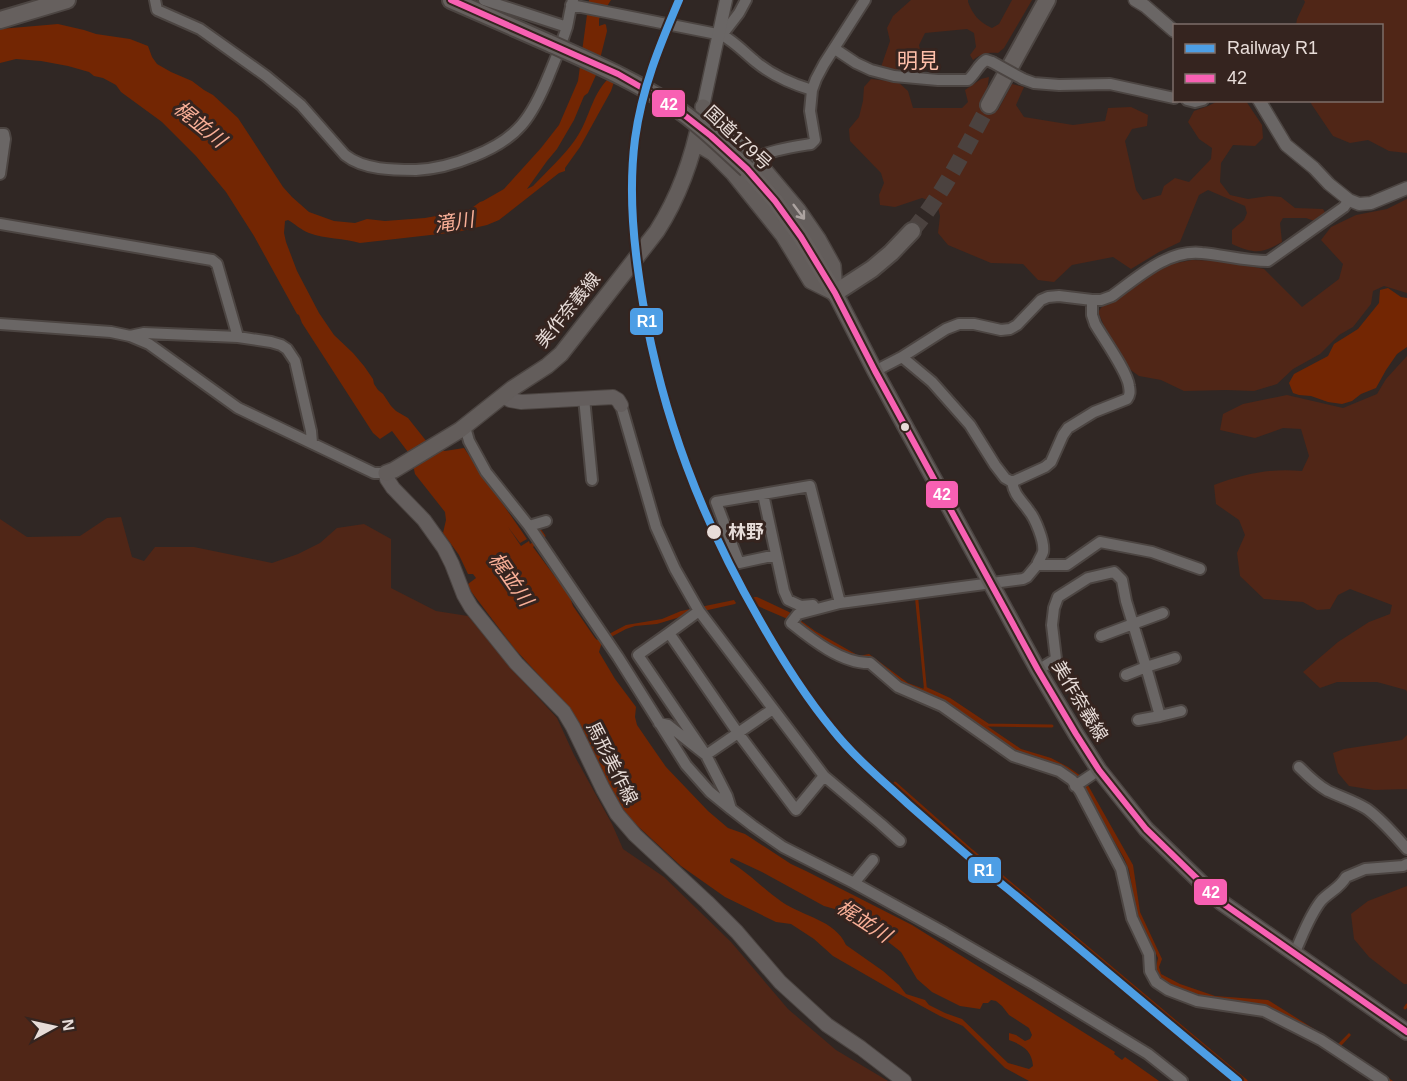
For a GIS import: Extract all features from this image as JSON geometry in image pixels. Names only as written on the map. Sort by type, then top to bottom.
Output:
[{"type":"highway","points":[[0,20],[67,0]]},
{"type":"highway","name":"国道179号","points":[[451,0],[618,74],[674,107],[745,167],[775,201],[801,237],[835,293]]},
{"type":"highway","points":[[989,105],[1047,0]]},
{"type":"highway","points":[[835,293],[872,269],[912,231]]},
{"type":"main road","name":"美作奈義線","points":[[390,472],[462,429],[513,388],[548,366],[561,354],[670,211],[681,188],[696,143],[703,107]]},
{"type":"main road","points":[[703,107],[730,133],[745,167]]},
{"type":"main road","points":[[696,143],[745,167]]},
{"type":"main road","name":"美作奈義線","points":[[835,293],[1038,670],[1099,770],[1146,829],[1221,902],[1407,1032]]},
{"type":"main road","points":[[503,396],[521,402],[613,397],[621,405]]},
{"type":"main road","name":"馬形美作線","points":[[390,472],[387,480],[418,513],[444,549],[471,607],[516,663],[564,712],[617,814],[635,835],[737,932],[780,982],[826,1024],[904,1081]]},
{"type":"street","points":[[155,0],[157,10],[200,29],[266,76],[301,105],[353,162],[398,170],[420,170],[450,165],[495,148],[525,122],[538,102],[554,64],[574,4],[720,35],[729,39],[768,71],[795,85],[812,90]]},
{"type":"street","points":[[484,0],[567,27]]},
{"type":"street","points":[[703,107],[726,0]]},
{"type":"street","points":[[720,35],[739,13],[746,0]]},
{"type":"street","points":[[745,167],[779,151],[811,144],[815,140],[810,111],[812,90],[816,79],[865,0]]},
{"type":"street","points":[[1135,0],[1146,6],[1173,30]]},
{"type":"street","points":[[835,49],[871,70],[894,76],[969,80],[980,64],[986,60],[1034,83],[1110,84],[1173,98]]},
{"type":"street","points":[[1260,102],[1286,145],[1349,200],[1359,204],[1371,203],[1407,188]]},
{"type":"street","points":[[0,134],[4,134],[5,139],[0,174]]},
{"type":"street","points":[[875,371],[946,329],[959,324],[974,324],[1001,330],[1010,329],[1017,325],[1041,300],[1048,297],[1101,300],[1112,296],[1167,258],[1181,253],[1200,252],[1254,261],[1268,261],[1344,207],[1349,200]]},
{"type":"street","points":[[0,224],[212,260],[217,264],[238,337]]},
{"type":"street","points":[[1012,482],[1051,462],[1068,428],[1094,412],[1127,399],[1130,395],[1129,384],[1124,373],[1095,324],[1092,315],[1092,300]]},
{"type":"street","points":[[0,324],[111,332],[130,336],[149,344],[238,408],[374,472],[390,472]]},
{"type":"street","points":[[130,336],[144,333],[238,337],[281,345],[287,349],[295,361],[312,443]]},
{"type":"street","points":[[763,494],[784,591],[788,600],[801,606],[840,603],[1027,577],[1043,551],[1037,524],[1031,512],[1014,492],[1012,482],[1000,472],[970,425],[932,382],[902,357]]},
{"type":"street","points":[[584,398],[592,480]]},
{"type":"street","points":[[621,405],[656,527],[675,569],[699,611],[824,776],[900,842]]},
{"type":"street","points":[[462,429],[486,472],[529,526],[618,657],[686,765],[710,792],[783,847],[854,883],[1033,984],[1148,1054],[1182,1081]]},
{"type":"street","points":[[776,555],[739,562],[716,502],[810,486],[840,603]]},
{"type":"street","points":[[529,526],[546,521]]},
{"type":"street","points":[[1036,565],[1067,565],[1100,542],[1152,552],[1200,569]]},
{"type":"street","points":[[1038,670],[1056,659],[1052,625],[1058,597],[1088,578],[1114,572],[1122,580],[1160,716]]},
{"type":"street","points":[[840,603],[798,615],[791,623],[810,638],[844,658],[859,664],[870,663],[898,687],[942,706],[1013,756],[1059,771],[1079,783]]},
{"type":"street","points":[[699,611],[638,655],[706,755],[727,796],[731,809]]},
{"type":"street","points":[[1101,636],[1163,613]]},
{"type":"street","points":[[669,633],[738,733],[796,810],[824,776]]},
{"type":"street","points":[[1126,675],[1175,658]]},
{"type":"street","points":[[706,755],[773,709]]},
{"type":"street","points":[[1138,720],[1181,711]]},
{"type":"street","points":[[658,723],[668,725],[706,755]]},
{"type":"street","points":[[1299,767],[1327,790],[1369,811],[1407,849]]},
{"type":"street","points":[[1079,783],[1099,770]]},
{"type":"street","points":[[1079,783],[1080,791],[1121,869],[1132,918],[1149,954],[1150,971],[1156,982],[1168,990],[1197,1001],[1264,1011],[1321,1040],[1383,1081]]},
{"type":"street","points":[[854,883],[873,860]]},
{"type":"street","points":[[1294,954],[1322,900],[1346,877],[1365,869],[1407,864]]},
{"type":"shaded area","points":[[911,0],[968,0],[977,18],[992,28],[999,24],[1012,0],[1032,0],[1004,48],[998,53],[984,54],[973,60],[970,55],[976,47],[974,33],[967,29],[925,33],[919,45],[922,59],[927,64],[924,71],[907,72],[881,67],[890,41],[887,28],[893,16]]},
{"type":"shaded area","points":[[1304,0],[1407,0],[1407,153],[1389,151],[1368,140],[1350,143],[1333,136],[1310,102],[1383,102],[1383,24],[1296,24]]},
{"type":"shaded area","points":[[989,77],[985,104],[998,110],[1012,84],[1024,87],[1016,105],[1024,117],[1073,125],[1105,121],[1108,108],[1131,107],[1148,115],[1147,126],[1132,129],[1125,141],[1136,190],[1143,200],[1161,195],[1164,186],[1175,178],[1189,182],[1211,159],[1212,148],[1199,139],[1188,122],[1194,111],[1216,102],[1247,102],[1262,125],[1263,138],[1255,146],[1233,145],[1221,163],[1220,182],[1230,195],[1248,199],[1281,197],[1295,208],[1323,209],[1326,214],[1317,222],[1306,218],[1283,218],[1280,223],[1282,242],[1263,251],[1247,250],[1232,244],[1232,230],[1244,220],[1247,213],[1245,206],[1208,190],[1199,195],[1180,242],[1131,269],[1113,257],[1072,265],[1054,282],[1038,280],[1023,264],[991,263],[948,245],[938,233],[940,216],[937,203],[922,198],[895,207],[880,205],[879,195],[884,183],[881,173],[850,141],[849,129],[859,117],[864,87],[871,79],[898,82],[908,91],[913,108],[962,108],[968,102],[965,90],[981,79]]},
{"type":"shaded area","points":[[1407,199],[1407,293],[1384,286],[1373,291],[1371,304],[1353,327],[1339,335],[1320,354],[1293,369],[1277,384],[1254,391],[1184,391],[1161,380],[1139,376],[1128,368],[1098,312],[1104,304],[1166,265],[1192,260],[1224,261],[1264,269],[1302,307],[1339,279],[1343,264],[1321,240],[1331,227],[1356,215],[1387,209]]},
{"type":"shaded area","points":[[1407,356],[1407,692],[1377,682],[1337,682],[1320,688],[1303,672],[1338,642],[1369,622],[1390,614],[1392,605],[1350,589],[1338,595],[1330,609],[1317,610],[1303,602],[1264,599],[1240,576],[1237,553],[1245,535],[1239,520],[1216,504],[1214,485],[1257,473],[1279,470],[1302,471],[1309,456],[1301,429],[1283,428],[1255,438],[1220,430],[1223,414],[1243,404],[1287,395],[1343,408],[1377,394],[1386,379]]},
{"type":"shaded area","points":[[121,517],[132,557],[144,561],[155,547],[194,547],[272,563],[320,543],[337,528],[364,524],[391,539],[391,588],[436,611],[468,616],[557,718],[623,849],[664,877],[731,942],[788,1009],[836,1050],[888,1081],[0,1081],[0,519],[27,537],[80,536],[107,518]]},
{"type":"shaded area","points":[[1407,735],[1407,789],[1374,790],[1349,786],[1338,773],[1333,753],[1344,749],[1402,740]]},
{"type":"shaded area","points":[[1407,886],[1407,984],[1404,984],[1369,957],[1354,939],[1351,914],[1368,901]]},
{"type":"water","points":[[589,0],[611,0],[599,19],[599,26],[605,24],[607,31],[596,75],[588,93],[584,96],[574,120],[557,149],[527,189],[533,186],[575,140],[598,92],[609,78],[614,82],[611,91],[565,171],[559,173],[499,220],[457,232],[360,243],[315,235],[288,220],[285,221],[286,242],[297,271],[319,313],[334,335],[364,366],[378,390],[391,406],[408,418],[431,447],[445,451],[464,448],[527,539],[520,543],[508,527],[521,546],[529,541],[530,544],[533,542],[535,545],[533,547],[556,578],[561,578],[573,606],[595,638],[597,640],[600,638],[602,642],[599,652],[636,707],[637,725],[666,767],[708,811],[728,828],[745,834],[791,864],[912,925],[1115,1052],[1114,1054],[1122,1060],[1125,1057],[1159,1081],[1029,1081],[1005,1068],[963,1026],[940,1016],[833,956],[814,939],[791,924],[776,922],[725,897],[681,866],[629,818],[610,788],[569,708],[514,648],[470,590],[468,584],[476,578],[473,574],[468,574],[459,555],[443,533],[445,512],[415,474],[411,456],[392,431],[380,439],[373,433],[302,323],[254,236],[226,192],[196,156],[162,122],[121,92],[116,85],[89,72],[68,66],[16,59],[0,63],[0,29],[58,24],[96,34],[130,39],[148,46],[157,64],[192,81],[213,95],[238,118],[283,187],[309,212],[334,221],[355,223],[367,219],[385,221],[425,218],[469,210],[504,189],[559,125],[578,81]],"holes":[[[730,859],[762,872],[824,906],[849,913],[863,922],[901,952],[917,979],[932,992],[960,1006],[980,1009],[983,1003],[996,1001],[1009,1015],[1029,1028],[1032,1035],[1030,1039],[1025,1041],[1009,1033],[1009,1040],[1026,1049],[1031,1056],[1033,1066],[1029,1069],[1008,1063],[962,1019],[929,1005],[925,1000],[906,994],[883,971],[846,945],[834,930],[782,902],[730,862]]]},
{"type":"water","points":[[1388,288],[1401,297],[1407,298],[1407,347],[1397,354],[1376,388],[1342,404],[1293,393],[1289,383],[1294,374],[1328,356],[1334,344],[1358,329],[1379,303],[1380,290]]},
{"type":"water","points":[[918,596],[927,690],[949,700],[1021,749],[1051,758],[1081,776],[1133,865],[1140,912],[1162,959],[1159,967],[1161,974],[1180,984],[1215,996],[1268,1000],[1338,1044],[1349,1033],[1351,1035],[1341,1046],[1393,1081],[1389,1081],[1269,1006],[1213,999],[1181,989],[1160,979],[1155,972],[1158,958],[1136,911],[1129,870],[1082,788],[818,638],[797,623],[753,604],[750,597],[757,597],[789,612],[815,631],[859,656],[869,654],[908,683],[924,689],[915,598]]},
{"type":"water","points":[[734,600],[735,604],[657,624],[635,626],[611,637],[609,634],[626,625],[662,619],[681,611]]},
{"type":"waterway","points":[[539,529],[544,536],[541,539]]},
{"type":"waterway","points":[[925,688],[949,699],[988,725],[1052,726]]},
{"type":"waterway","points":[[895,783],[972,851],[1246,1081]]},
{"type":"tunnel","points":[[912,231],[944,186],[989,105]]},
{"type":"rail line","name":"R1","points":[[679,0],[652,68],[638,120],[632,180],[637,262],[651,345],[673,427],[702,505],[738,581],[802,690],[859,759],[970,858],[1238,1081]]},
{"type":"transit line","name":"42","points":[[451,0],[618,74],[674,107],[711,136],[747,169],[775,201],[801,237],[835,293],[1038,670],[1099,770],[1146,829],[1221,902],[1407,1032]]},
{"type":"place","name":"林野","points":[[714,532]]},
{"type":"district","name":"明見","points":[[918,61]]},
{"type":"water label","name":"梶並川","points":[[200,124]]},
{"type":"water label","name":"滝川","points":[[454,222]]},
{"type":"water label","name":"梶並川","points":[[511,579]]},
{"type":"water label","name":"梶並川","points":[[864,921]]}]
